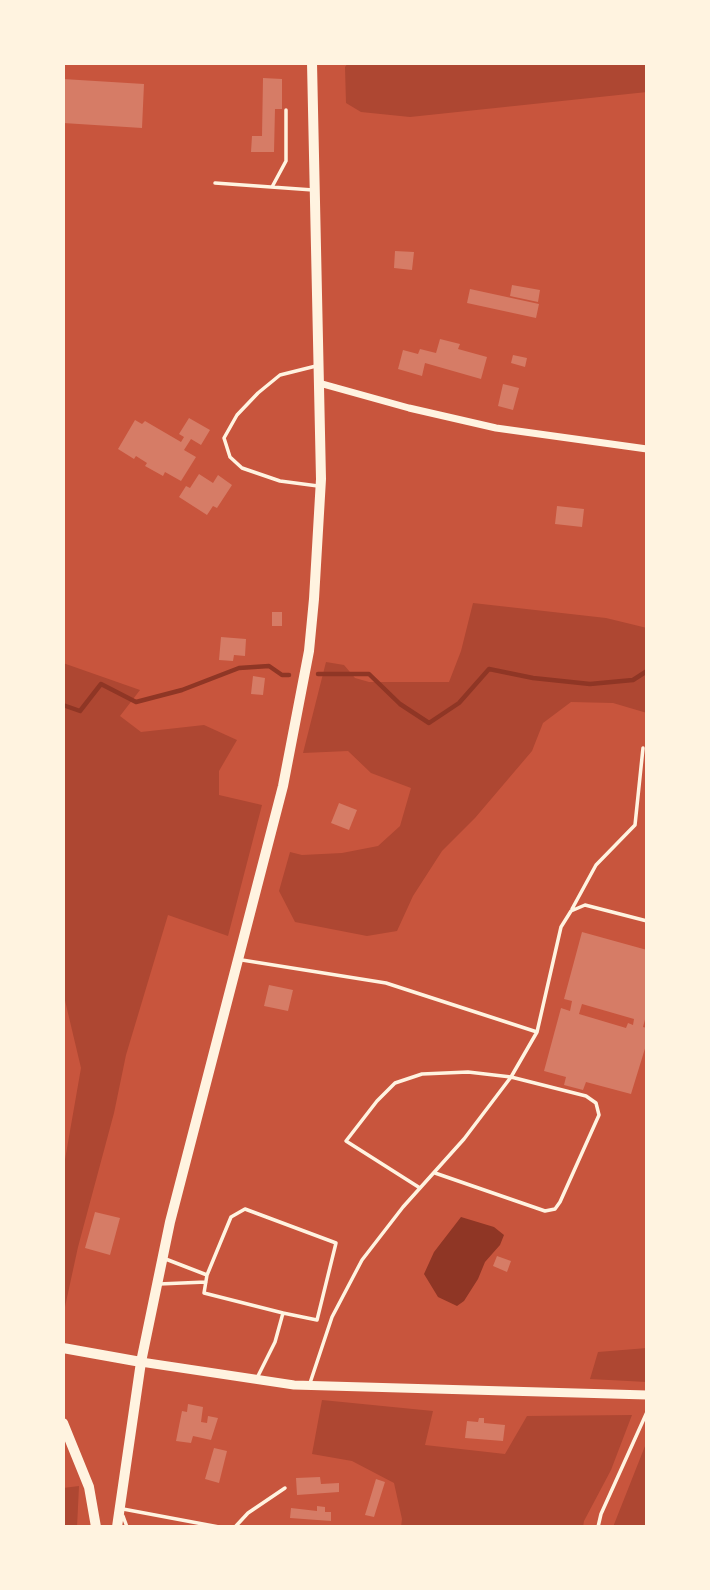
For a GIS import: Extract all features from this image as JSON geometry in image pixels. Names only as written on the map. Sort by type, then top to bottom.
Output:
[{"type":"main road","points":[[117,1527],[141,1362],[162,1258],[283,786],[304,677],[314,599],[320,486],[312,63]]},
{"type":"main road","points":[[63,1348],[141,1362]]},
{"type":"main road","points":[[63,1423],[89,1487],[96,1527]]},
{"type":"street","points":[[319,383],[496,428],[647,449]]},
{"type":"street","points":[[141,1362],[309,1386],[647,1395]]},
{"type":"lane","points":[[272,187],[286,161],[286,110]]},
{"type":"lane","points":[[215,183],[315,190]]},
{"type":"lane","points":[[318,365],[280,375],[237,415],[225,438],[230,457],[242,468],[280,481],[320,486]]},
{"type":"lane","points":[[309,1386],[332,1317],[362,1260],[512,1077],[537,1032],[561,927],[596,865],[635,825],[643,748]]},
{"type":"lane","points":[[571,911],[585,905],[647,921]]},
{"type":"lane","points":[[239,960],[386,983],[537,1032]]},
{"type":"lane","points":[[420,1188],[346,1141],[377,1101],[396,1083],[422,1074],[468,1072],[512,1077],[586,1096],[596,1103],[599,1115],[555,1209],[545,1211],[434,1172]]},
{"type":"lane","points":[[244,1209],[336,1243],[317,1320],[204,1293],[206,1282],[231,1217],[244,1209]]},
{"type":"lane","points":[[162,1258],[207,1275]]},
{"type":"lane","points":[[157,1284],[206,1282]]},
{"type":"lane","points":[[256,1380],[275,1342],[283,1313]]},
{"type":"lane","points":[[597,1527],[647,1412]]},
{"type":"lane","points":[[235,1527],[248,1513],[285,1488]]},
{"type":"lane","points":[[120,1508],[127,1527]]},
{"type":"lane","points":[[120,1508],[219,1527]]},
{"type":"shaded area","points":[[348,63],[647,63],[647,92],[410,117],[361,112],[346,103],[345,67]]},
{"type":"shaded area","points":[[473,603],[606,618],[647,628],[647,713],[613,703],[571,702],[543,723],[532,751],[475,818],[442,851],[413,896],[397,931],[367,936],[295,922],[279,891],[290,852],[302,855],[342,853],[378,846],[400,826],[411,788],[371,773],[348,751],[303,753],[326,662],[344,665],[355,678],[369,682],[449,682],[461,651]]},
{"type":"shaded area","points":[[63,663],[140,690],[120,716],[141,732],[204,725],[237,740],[219,771],[219,795],[262,805],[228,936],[168,915],[126,1055],[63,1316],[63,1171],[81,1068],[63,992]]},
{"type":"shaded area","points":[[461,1217],[494,1227],[504,1235],[500,1245],[485,1262],[464,1301],[457,1306],[438,1297],[424,1274],[434,1252]]},
{"type":"shaded area","points":[[647,1348],[647,1382],[590,1379],[598,1352]]},
{"type":"shaded area","points":[[322,1400],[433,1411],[425,1445],[505,1454],[527,1416],[632,1415],[611,1470],[583,1527],[401,1527],[402,1519],[394,1483],[352,1461],[312,1454]]},
{"type":"shaded area","points":[[647,1441],[647,1527],[613,1527]]},
{"type":"shaded area","points":[[79,1486],[77,1527],[63,1527],[63,1488]]},
{"type":"building","points":[[263,78],[282,79],[282,109],[275,109],[274,152],[251,152],[252,136],[262,136]]},
{"type":"building","points":[[63,79],[144,84],[142,128],[63,123]]},
{"type":"building","points":[[395,251],[414,252],[412,270],[394,268]]},
{"type":"building","points":[[512,285],[540,290],[538,302],[510,296]]},
{"type":"building","points":[[470,289],[539,304],[536,318],[467,303]]},
{"type":"building","points":[[440,339],[460,344],[458,349],[487,357],[481,379],[425,363],[422,376],[398,369],[403,350],[418,354],[420,349],[436,353]]},
{"type":"building","points":[[513,355],[527,358],[525,367],[511,363]]},
{"type":"building","points":[[503,384],[519,388],[513,410],[498,406]]},
{"type":"building","points":[[189,418],[210,430],[201,445],[191,439],[184,450],[196,457],[181,481],[165,472],[163,476],[145,466],[147,463],[136,456],[134,459],[118,449],[135,420],[142,424],[145,421],[181,442],[184,437],[179,434]]},
{"type":"building","points":[[199,474],[213,483],[218,475],[232,485],[217,508],[213,506],[207,515],[179,497],[186,486],[190,488]]},
{"type":"building","points":[[557,506],[584,509],[582,527],[555,524]]},
{"type":"building","points":[[272,612],[282,612],[282,626],[272,626]]},
{"type":"building","points":[[221,637],[246,639],[245,656],[234,655],[233,661],[219,660]]},
{"type":"building","points":[[253,676],[265,678],[263,695],[251,694]]},
{"type":"building","points":[[339,803],[357,810],[349,830],[331,823]]},
{"type":"building","points":[[582,932],[647,950],[647,1012],[643,1027],[647,1028],[647,1042],[631,1094],[586,1082],[583,1090],[564,1085],[566,1077],[544,1071],[561,1008],[570,1011],[572,1001],[564,999]],"holes":[[[582,1004],[634,1019],[633,1025],[628,1023],[626,1028],[579,1014]]]},
{"type":"building","points":[[269,985],[293,990],[288,1011],[264,1006]]},
{"type":"building","points":[[95,1212],[120,1218],[110,1255],[85,1248]]},
{"type":"building","points":[[497,1256],[511,1261],[507,1272],[493,1266]]},
{"type":"building","points":[[188,1404],[203,1407],[201,1422],[207,1423],[208,1416],[218,1418],[211,1440],[193,1436],[191,1443],[176,1441],[182,1411],[187,1412]]},
{"type":"building","points":[[479,1418],[484,1418],[484,1423],[505,1425],[503,1441],[465,1438],[467,1421],[478,1422]]},
{"type":"building","points":[[214,1448],[227,1451],[219,1483],[205,1479]]},
{"type":"building","points":[[320,1477],[321,1484],[339,1483],[339,1492],[297,1495],[296,1478]]},
{"type":"building","points":[[376,1479],[385,1482],[374,1517],[365,1515]]},
{"type":"building","points":[[317,1506],[325,1507],[325,1512],[331,1512],[331,1521],[290,1518],[291,1508],[317,1511]]},
{"type":"waterway","points":[[63,705],[80,711],[101,684],[136,702],[182,690],[239,668],[269,666],[282,675],[289,675]]},
{"type":"waterway","points":[[318,674],[369,674],[400,704],[429,723],[459,703],[489,669],[533,678],[590,684],[633,680],[647,671]]}]
